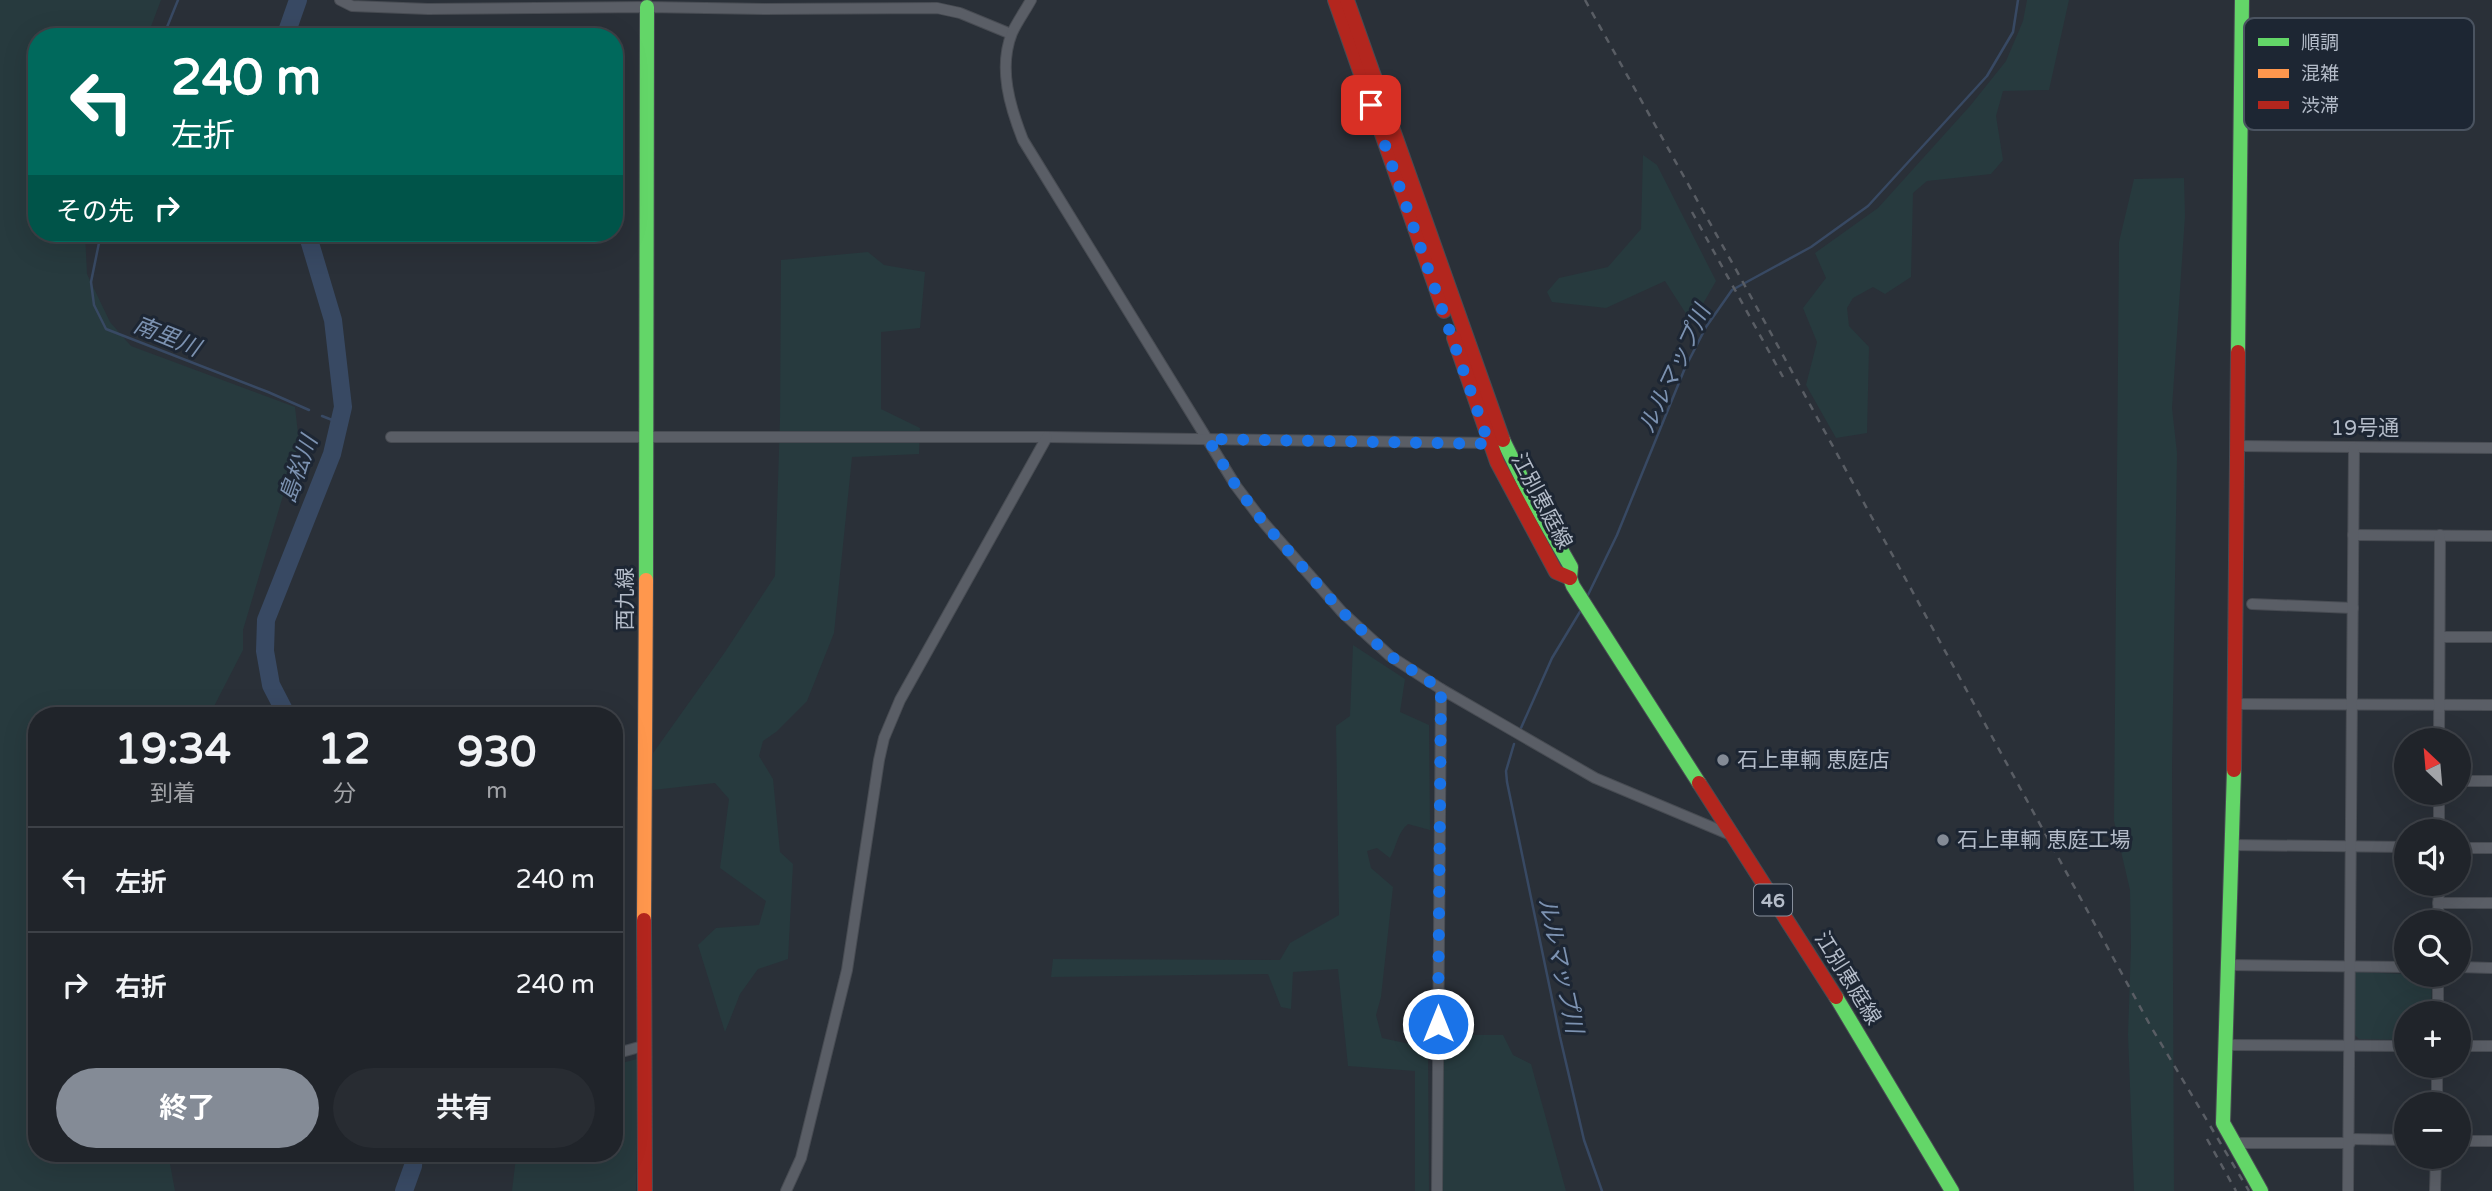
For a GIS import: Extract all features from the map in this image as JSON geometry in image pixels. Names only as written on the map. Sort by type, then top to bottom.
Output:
[{"type":"street","points":[[340,0],[352,6],[428,9],[937,8],[960,13],[1011,34]]},
{"type":"street","points":[[1031,0],[1011,34],[1006,63],[1011,109],[1023,140],[1236,486],[1264,523],[1342,612],[1390,656],[1441,689],[1595,778],[1733,836]]},
{"type":"street","name":"江別恵庭線","points":[[1335,0],[1497,443]]},
{"type":"street","name":"江別恵庭線","points":[[1347,0],[1511,490],[1556,572],[1572,582],[1863,1040],[1952,1191]]},
{"type":"street","points":[[2242,0],[2233,845],[2223,1123],[2261,1191]]},
{"type":"street","name":"西九線","points":[[645,1191],[643,1046],[647,7]]},
{"type":"street","points":[[391,437],[1047,437],[1497,443]]},
{"type":"street","points":[[786,1191],[801,1158],[847,970],[878,760],[884,738],[900,700],[1047,437]]},
{"type":"street","name":"19号通","points":[[2238,446],[2492,448]]},
{"type":"street","points":[[2348,1191],[2354,448]]},
{"type":"street","points":[[2353,535],[2492,536]]},
{"type":"street","points":[[2439,728],[2440,535]]},
{"type":"street","points":[[2252,604],[2353,608]]},
{"type":"street","points":[[2440,637],[2492,637]]},
{"type":"street","points":[[1437,1191],[1441,689]]},
{"type":"street","points":[[2234,704],[2492,705]]},
{"type":"street","points":[[2471,781],[2492,781]]},
{"type":"street","points":[[2233,845],[2394,847]]},
{"type":"street","points":[[2471,848],[2492,848]]},
{"type":"street","points":[[2438,896],[2438,910]]},
{"type":"street","points":[[2438,903],[2492,903]]},
{"type":"street","points":[[2229,965],[2394,967]]},
{"type":"street","points":[[2471,967],[2492,968]]},
{"type":"street","points":[[2227,1045],[2394,1046]]},
{"type":"street","points":[[623,1052],[643,1046]]},
{"type":"street","points":[[2471,1046],[2492,1046]]},
{"type":"street","points":[[2234,1143],[2394,1140]]},
{"type":"street","points":[[2471,1141],[2492,1141]]},
{"type":"street","points":[[2435,1191],[2436,1169]]},
{"type":"green space","points":[[0,0],[161,0],[150,28],[28,28],[28,242],[85,242],[87,274],[110,322],[131,346],[295,407],[299,442],[243,630],[243,650],[214,707],[28,707],[28,1162],[170,1162],[175,1191],[0,1191]]},
{"type":"green space","points":[[2027,0],[2069,0],[2049,90],[2003,91],[1996,116],[2003,160],[1991,174],[1927,181],[1913,193],[1911,277],[1885,294],[1873,287],[1853,298],[1847,308],[1849,326],[1869,347],[1867,433],[1836,438],[1806,385],[1817,342],[1803,308],[1826,278],[1815,253],[1878,208],[1970,106],[2006,61],[2023,21]]},
{"type":"green space","points":[[1643,155],[1657,165],[1716,281],[1692,323],[1665,281],[1606,308],[1552,302],[1547,292],[1559,278],[1608,267],[1641,229]]},
{"type":"green space","points":[[2184,178],[2185,216],[2172,408],[2177,453],[2172,767],[2174,1191],[2134,1191],[2128,1035],[2130,890],[2114,821],[2119,242],[2134,179]]},
{"type":"green space","points":[[868,252],[884,265],[925,272],[920,328],[881,332],[881,409],[920,428],[919,454],[852,457],[834,633],[807,701],[763,741],[759,756],[773,779],[780,852],[793,864],[788,959],[758,969],[740,994],[725,1032],[698,945],[716,928],[759,925],[766,901],[720,868],[729,799],[715,783],[653,790],[651,756],[775,576],[781,260]]},
{"type":"green space","points":[[1353,645],[1405,679],[1400,712],[1429,725],[1430,830],[1408,824],[1399,836],[1390,858],[1377,848],[1367,851],[1371,868],[1393,887],[1381,997],[1376,1015],[1382,1038],[1428,1048],[1429,1191],[1415,1191],[1415,1071],[1348,1066],[1338,969],[1293,972],[1291,1009],[1281,1007],[1268,974],[1051,977],[1053,959],[1280,960],[1290,943],[1339,915],[1336,726],[1350,716]]},
{"type":"green space","points":[[2355,972],[2394,974],[2394,987],[2432,987],[2431,1001],[2394,1001],[2394,1040],[2359,1039],[2355,1035]]},
{"type":"green space","points":[[1442,1020],[1459,1020],[1463,1035],[1503,1035],[1513,1055],[1531,1064],[1566,1191],[1439,1191]]},
{"type":"green space","points":[[637,1059],[636,1191],[512,1191],[515,1162],[623,1162],[623,1063]]},
{"type":"waterway","name":"南里川","points":[[167,28],[178,0]]},
{"type":"waterway","name":"島松川","points":[[288,28],[298,0]]},
{"type":"waterway","name":"ルルマップ川","points":[[1587,597],[1617,535],[1685,368],[1706,327],[1732,290],[1811,247],[1868,206],[1987,76],[2013,32],[2018,0]]},
{"type":"waterway","name":"南里川","points":[[99,242],[91,282],[94,305],[106,329],[309,410]]},
{"type":"waterway","name":"島松川","points":[[282,707],[271,685],[265,651],[266,620],[332,454],[343,407],[333,320],[310,242]]},
{"type":"waterway","name":"南里川","points":[[322,416],[340,423]]},
{"type":"waterway","name":"ルルマップ川","points":[[1521,728],[1552,658],[1581,610]]},
{"type":"waterway","name":"ルルマップ川","points":[[1514,744],[1506,771],[1507,782],[1560,1037],[1584,1140],[1602,1191]]},
{"type":"waterway","name":"島松川","points":[[404,1191],[413,1162]]},
{"type":"railway","points":[[1585,0],[1739,275],[2150,1025],[2249,1191]]},
{"type":"railway","points":[[1692,212],[1783,377]]},
{"type":"railway","points":[[2207,1139],[2236,1191]]},
{"type":"traffic: fast","points":[[2238,352],[2242,0]]},
{"type":"traffic: fast","points":[[646,580],[647,7]]},
{"type":"traffic: fast","points":[[1503,440],[1531,497],[1571,567],[1570,578],[1573,586],[1699,783]]},
{"type":"traffic: fast","points":[[2234,770],[2223,1123],[2261,1191]]},
{"type":"traffic: fast","points":[[1836,997],[1952,1191]]},
{"type":"traffic: slow","points":[[644,920],[646,580]]},
{"type":"traffic: jam","points":[[1335,0],[1444,311]]},
{"type":"traffic: jam","points":[[1347,0],[1503,440]]},
{"type":"traffic: jam","points":[[1454,338],[1497,462],[1556,572],[1570,578]]},
{"type":"traffic: jam","points":[[2234,770],[2238,352]]},
{"type":"traffic: jam","points":[[1699,783],[1836,997]]},
{"type":"traffic: jam","points":[[644,920],[645,1191]]},
{"type":"place","name":"石上車輌 恵庭店","points":[[1723,760]]},
{"type":"place","name":"石上車輌 恵庭工場","points":[[1943,840]]},
{"type":"route","points":[[1371,105],[1489,444],[1208,439],[1236,486],[1264,523],[1342,612],[1390,656],[1441,689],[1438,1024]]}]
